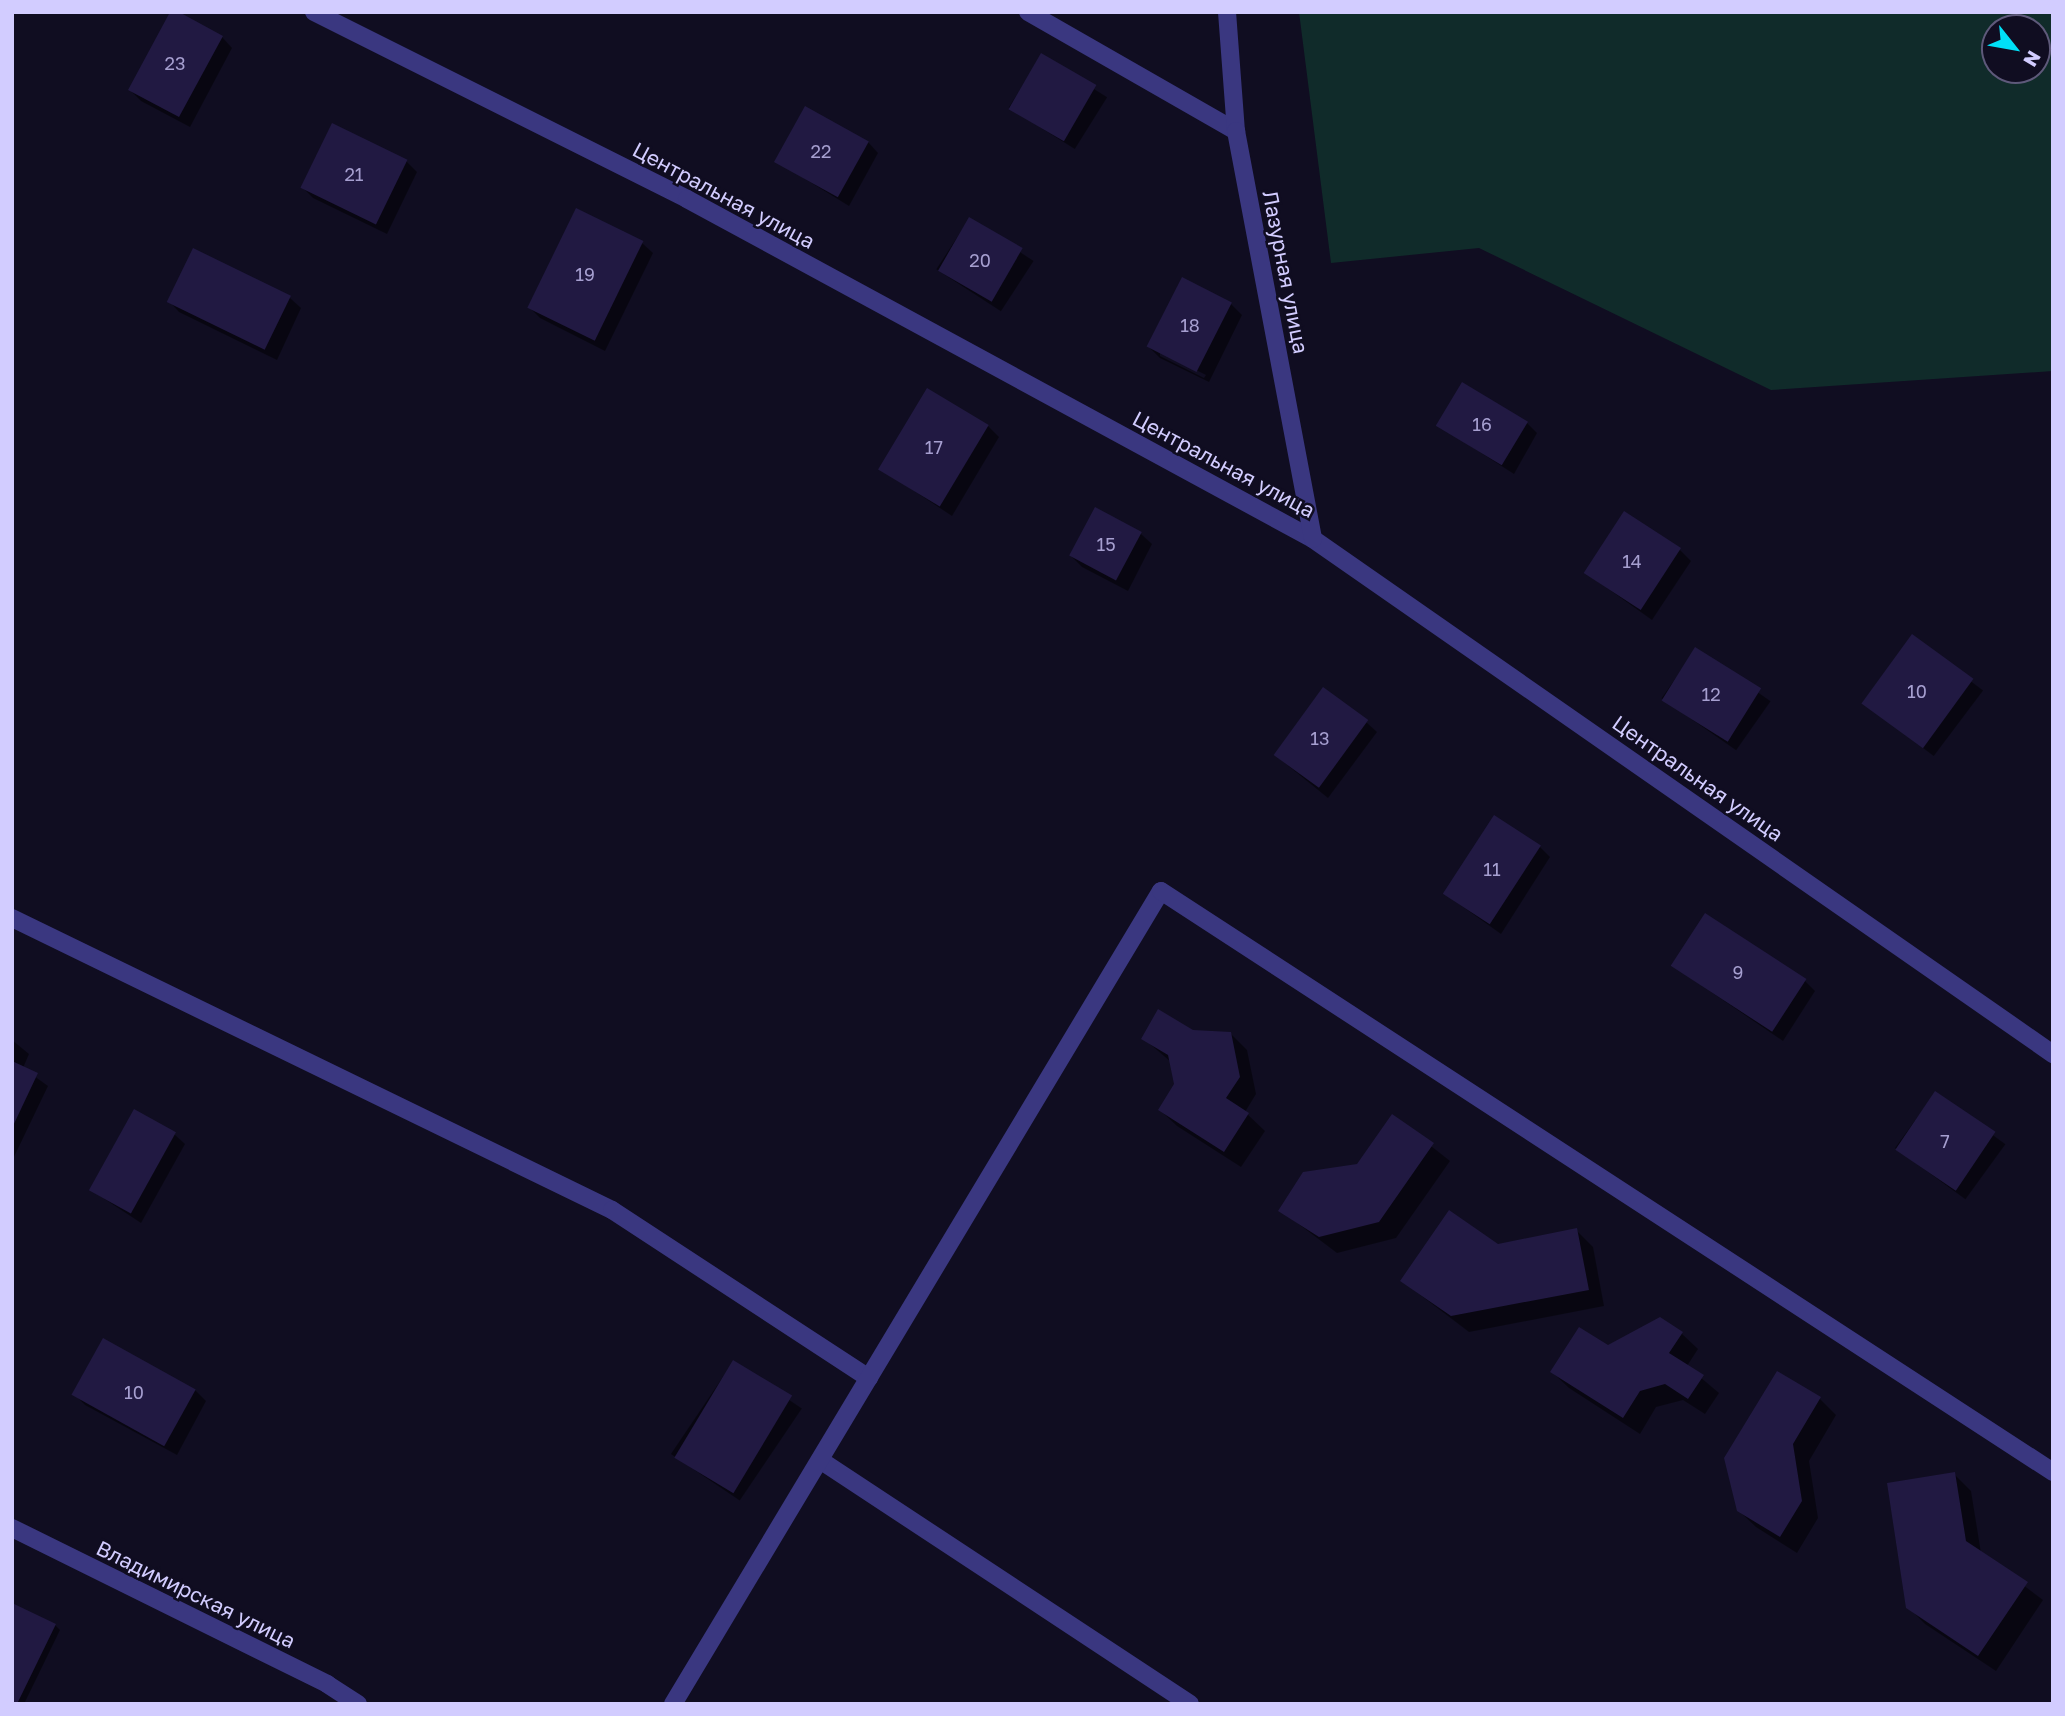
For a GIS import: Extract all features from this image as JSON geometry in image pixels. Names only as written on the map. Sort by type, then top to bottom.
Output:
[{"type":"street","name":"Центральная улица","points":[[314,12],[687,199],[1313,539],[2053,1054]]},
{"type":"street","points":[[1028,12],[1236,131]]},
{"type":"street","name":"Лазурная улица","points":[[1227,12],[1236,131],[1313,539]]},
{"type":"street","points":[[673,1704],[1161,891],[2053,1472]]},
{"type":"street","points":[[12,918],[612,1210],[869,1378]]},
{"type":"street","points":[[820,1460],[1190,1704]]},
{"type":"street","name":"Владимирская улица","points":[[12,1528],[327,1684],[358,1704]]},
{"type":"green space","points":[[1299,12],[2053,12],[2053,371],[1771,390],[1479,248],[1331,263]]},
{"type":"building","points":[[170,12],[179,12],[223,36],[179,117],[128,90]]},
{"type":"building","points":[[1041,53],[1096,85],[1064,141],[1008,109]]},
{"type":"building","points":[[805,106],[869,141],[838,197],[774,162]]},
{"type":"building","points":[[332,123],[407,160],[376,225],[300,188]]},
{"type":"building","points":[[576,208],[643,241],[595,341],[527,308]]},
{"type":"building","points":[[969,217],[1023,248],[992,302],[938,271]]},
{"type":"building","points":[[193,248],[291,296],[265,350],[167,302]]},
{"type":"building","points":[[1182,277],[1232,302],[1196,372],[1147,346]]},
{"type":"building","points":[[1462,382],[1528,422],[1502,465],[1436,426]]},
{"type":"building","points":[[927,388],[989,425],[940,507],[878,469]]},
{"type":"building","points":[[1095,507],[1142,532],[1116,580],[1069,556]]},
{"type":"building","points":[[1624,511],[1681,548],[1641,610],[1584,573]]},
{"type":"building","points":[[1912,634],[1973,679],[1923,748],[1861,704]]},
{"type":"building","points":[[1695,647],[1761,688],[1728,742],[1662,700]]},
{"type":"building","points":[[1323,687],[1368,720],[1319,788],[1274,755]]},
{"type":"building","points":[[1494,815],[1541,845],[1490,924],[1443,894]]},
{"type":"building","points":[[1705,913],[1806,979],[1772,1032],[1671,966]]},
{"type":"building","points":[[1158,1009],[1193,1030],[1231,1032],[1240,1077],[1226,1098],[1249,1113],[1224,1152],[1158,1110],[1174,1084],[1168,1055],[1141,1039]]},
{"type":"building","points":[[12,1061],[38,1073],[12,1128]]},
{"type":"building","points":[[1935,1091],[1996,1132],[1956,1191],[1895,1150]]},
{"type":"building","points":[[134,1109],[176,1132],[131,1214],[89,1190]]},
{"type":"building","points":[[1392,1114],[1434,1143],[1379,1222],[1319,1237],[1278,1211],[1303,1172],[1357,1164]]},
{"type":"building","points":[[1449,1210],[1498,1244],[1577,1228],[1589,1290],[1451,1316],[1400,1281]]},
{"type":"building","points":[[1660,1317],[1683,1332],[1669,1353],[1704,1375],[1688,1399],[1665,1384],[1640,1391],[1623,1418],[1550,1372],[1579,1327],[1608,1345]]},
{"type":"building","points":[[103,1338],[196,1389],[164,1446],[71,1395]]},
{"type":"building","points":[[733,1360],[792,1396],[733,1493],[674,1458]]},
{"type":"building","points":[[1777,1371],[1821,1397],[1793,1444],[1802,1501],[1780,1537],[1737,1511],[1724,1458]]},
{"type":"building","points":[[1955,1472],[1966,1541],[2028,1582],[1978,1656],[1906,1608],[1887,1483]]},
{"type":"building","points":[[12,1603],[56,1624],[17,1704],[12,1704]]}]
